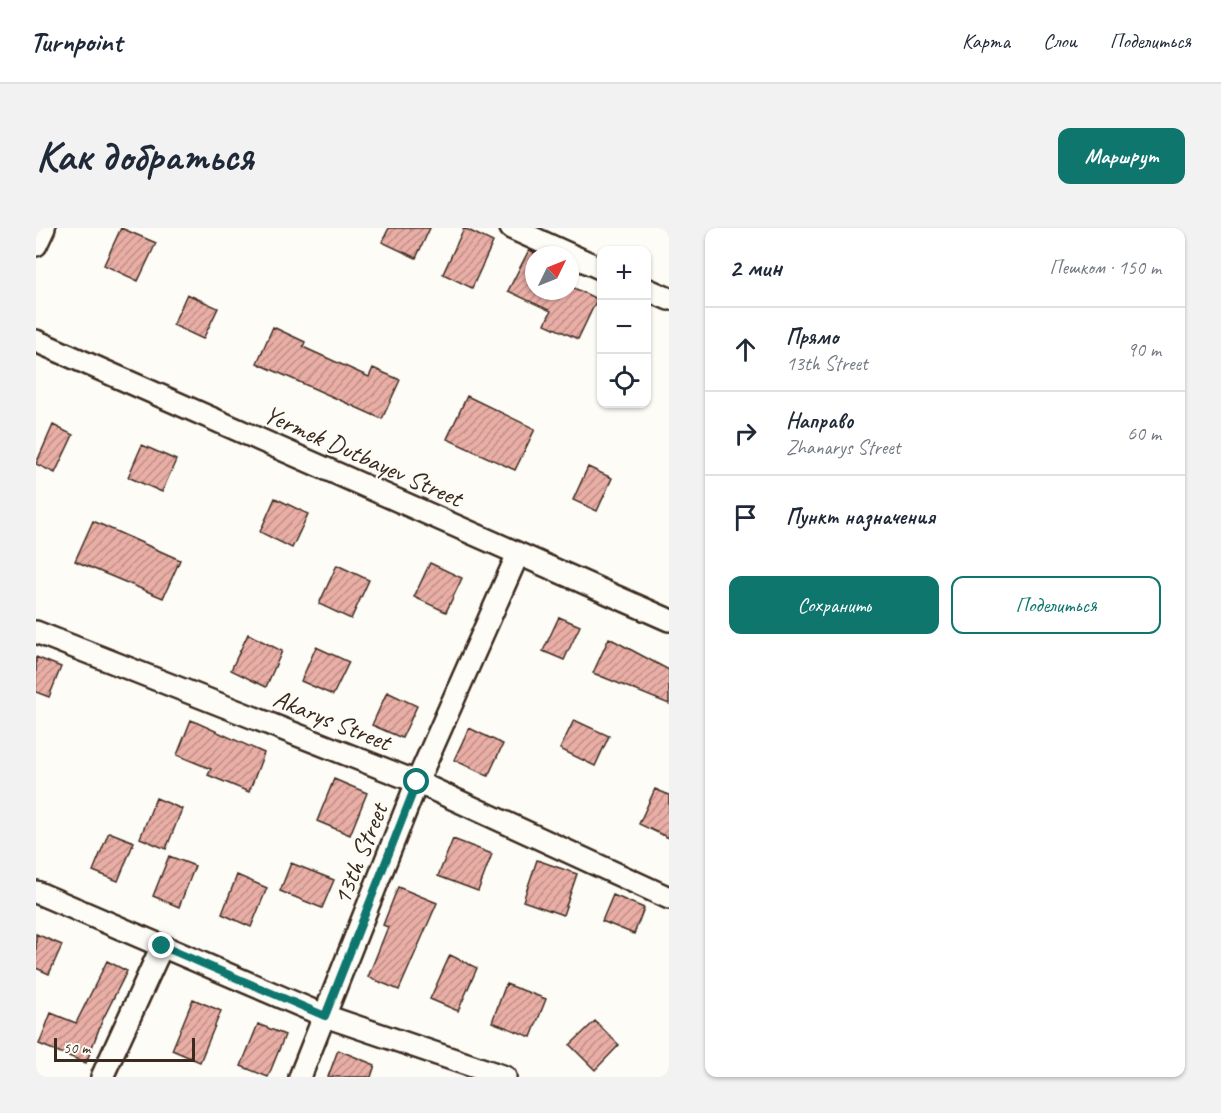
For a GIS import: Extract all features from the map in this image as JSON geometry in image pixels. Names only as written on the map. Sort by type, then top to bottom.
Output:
[{"type":"street","points":[[36,245],[44,228]]},
{"type":"street","points":[[511,228],[597,267]]},
{"type":"street","points":[[651,291],[669,299]]},
{"type":"street","name":"Yermek Dutbayev Street","points":[[36,341],[669,620]]},
{"type":"street","name":"13th Street","points":[[300,1077],[417,782],[518,554]]},
{"type":"street","name":"Akarys Street","points":[[36,632],[417,782],[669,898]]},
{"type":"street","points":[[36,892],[325,1016],[505,1077]]},
{"type":"street","points":[[102,1077],[162,946]]},
{"type":"building","points":[[121,228],[156,243],[138,281],[104,265]]},
{"type":"building","points":[[389,228],[430,228],[416,258],[382,242]]},
{"type":"building","points":[[464,228],[493,242],[472,288],[443,274]]},
{"type":"building","points":[[525,258],[525,299],[508,291]]},
{"type":"building","points":[[579,290],[597,299],[578,339],[545,324],[551,311],[527,300],[579,300]]},
{"type":"building","points":[[187,294],[218,308],[203,339],[173,325]]},
{"type":"building","points":[[273,327],[305,342],[303,347],[369,377],[373,368],[400,380],[382,419],[257,363]]},
{"type":"building","points":[[467,396],[535,429],[515,470],[447,439]]},
{"type":"building","points":[[53,425],[73,435],[55,473],[36,464]]},
{"type":"building","points":[[142,445],[176,460],[162,492],[128,477]]},
{"type":"building","points":[[588,467],[612,478],[597,511],[573,500]]},
{"type":"building","points":[[275,498],[308,514],[292,548],[260,532]]},
{"type":"building","points":[[93,521],[180,560],[163,598],[75,561]]},
{"type":"building","points":[[430,563],[462,578],[446,612],[414,597]]},
{"type":"building","points":[[337,565],[369,580],[351,619],[319,604]]},
{"type":"building","points":[[559,617],[580,626],[564,660],[543,651]]},
{"type":"building","points":[[248,634],[282,651],[266,687],[231,670]]},
{"type":"building","points":[[609,638],[669,670],[669,704],[593,673]]},
{"type":"building","points":[[316,647],[349,662],[333,695],[301,681]]},
{"type":"building","points":[[36,657],[61,667],[49,697],[36,692]]},
{"type":"building","points":[[387,692],[417,706],[402,738],[372,725]]},
{"type":"building","points":[[191,720],[264,753],[249,792],[208,775],[211,769],[177,755]]},
{"type":"building","points":[[574,720],[609,736],[595,766],[560,749]]},
{"type":"building","points":[[469,728],[503,744],[488,776],[454,760]]},
{"type":"building","points":[[334,779],[367,793],[350,835],[317,821]]},
{"type":"building","points":[[655,789],[669,795],[669,838],[639,824]]},
{"type":"building","points":[[156,798],[182,809],[166,849],[140,838]]},
{"type":"building","points":[[109,832],[134,842],[118,881],[93,871]]},
{"type":"building","points":[[453,839],[492,854],[478,891],[438,876]]},
{"type":"building","points":[[169,856],[195,866],[179,907],[153,896]]},
{"type":"building","points":[[537,860],[577,874],[563,915],[523,901]]},
{"type":"building","points":[[291,863],[334,880],[322,908],[280,891]]},
{"type":"building","points":[[237,875],[267,888],[251,927],[222,914]]},
{"type":"building","points":[[398,887],[437,903],[399,990],[368,977],[388,927],[383,925]]},
{"type":"building","points":[[613,895],[644,908],[634,934],[602,921]]},
{"type":"building","points":[[36,934],[62,945],[49,974],[36,968]]},
{"type":"building","points":[[450,955],[477,968],[458,1011],[430,999]]},
{"type":"building","points":[[107,961],[127,971],[102,1021],[86,1063],[39,1044],[51,1013],[76,1023]]},
{"type":"building","points":[[506,984],[546,999],[531,1037],[492,1022]]},
{"type":"building","points":[[193,999],[221,1011],[200,1062],[172,1050]]},
{"type":"building","points":[[595,1021],[619,1045],[595,1070],[570,1045]]},
{"type":"building","points":[[258,1024],[285,1035],[268,1077],[241,1066]]},
{"type":"building","points":[[338,1050],[375,1065],[371,1077],[328,1077]]},
{"type":"route","points":[[162,946],[325,1016],[417,782]]}]
